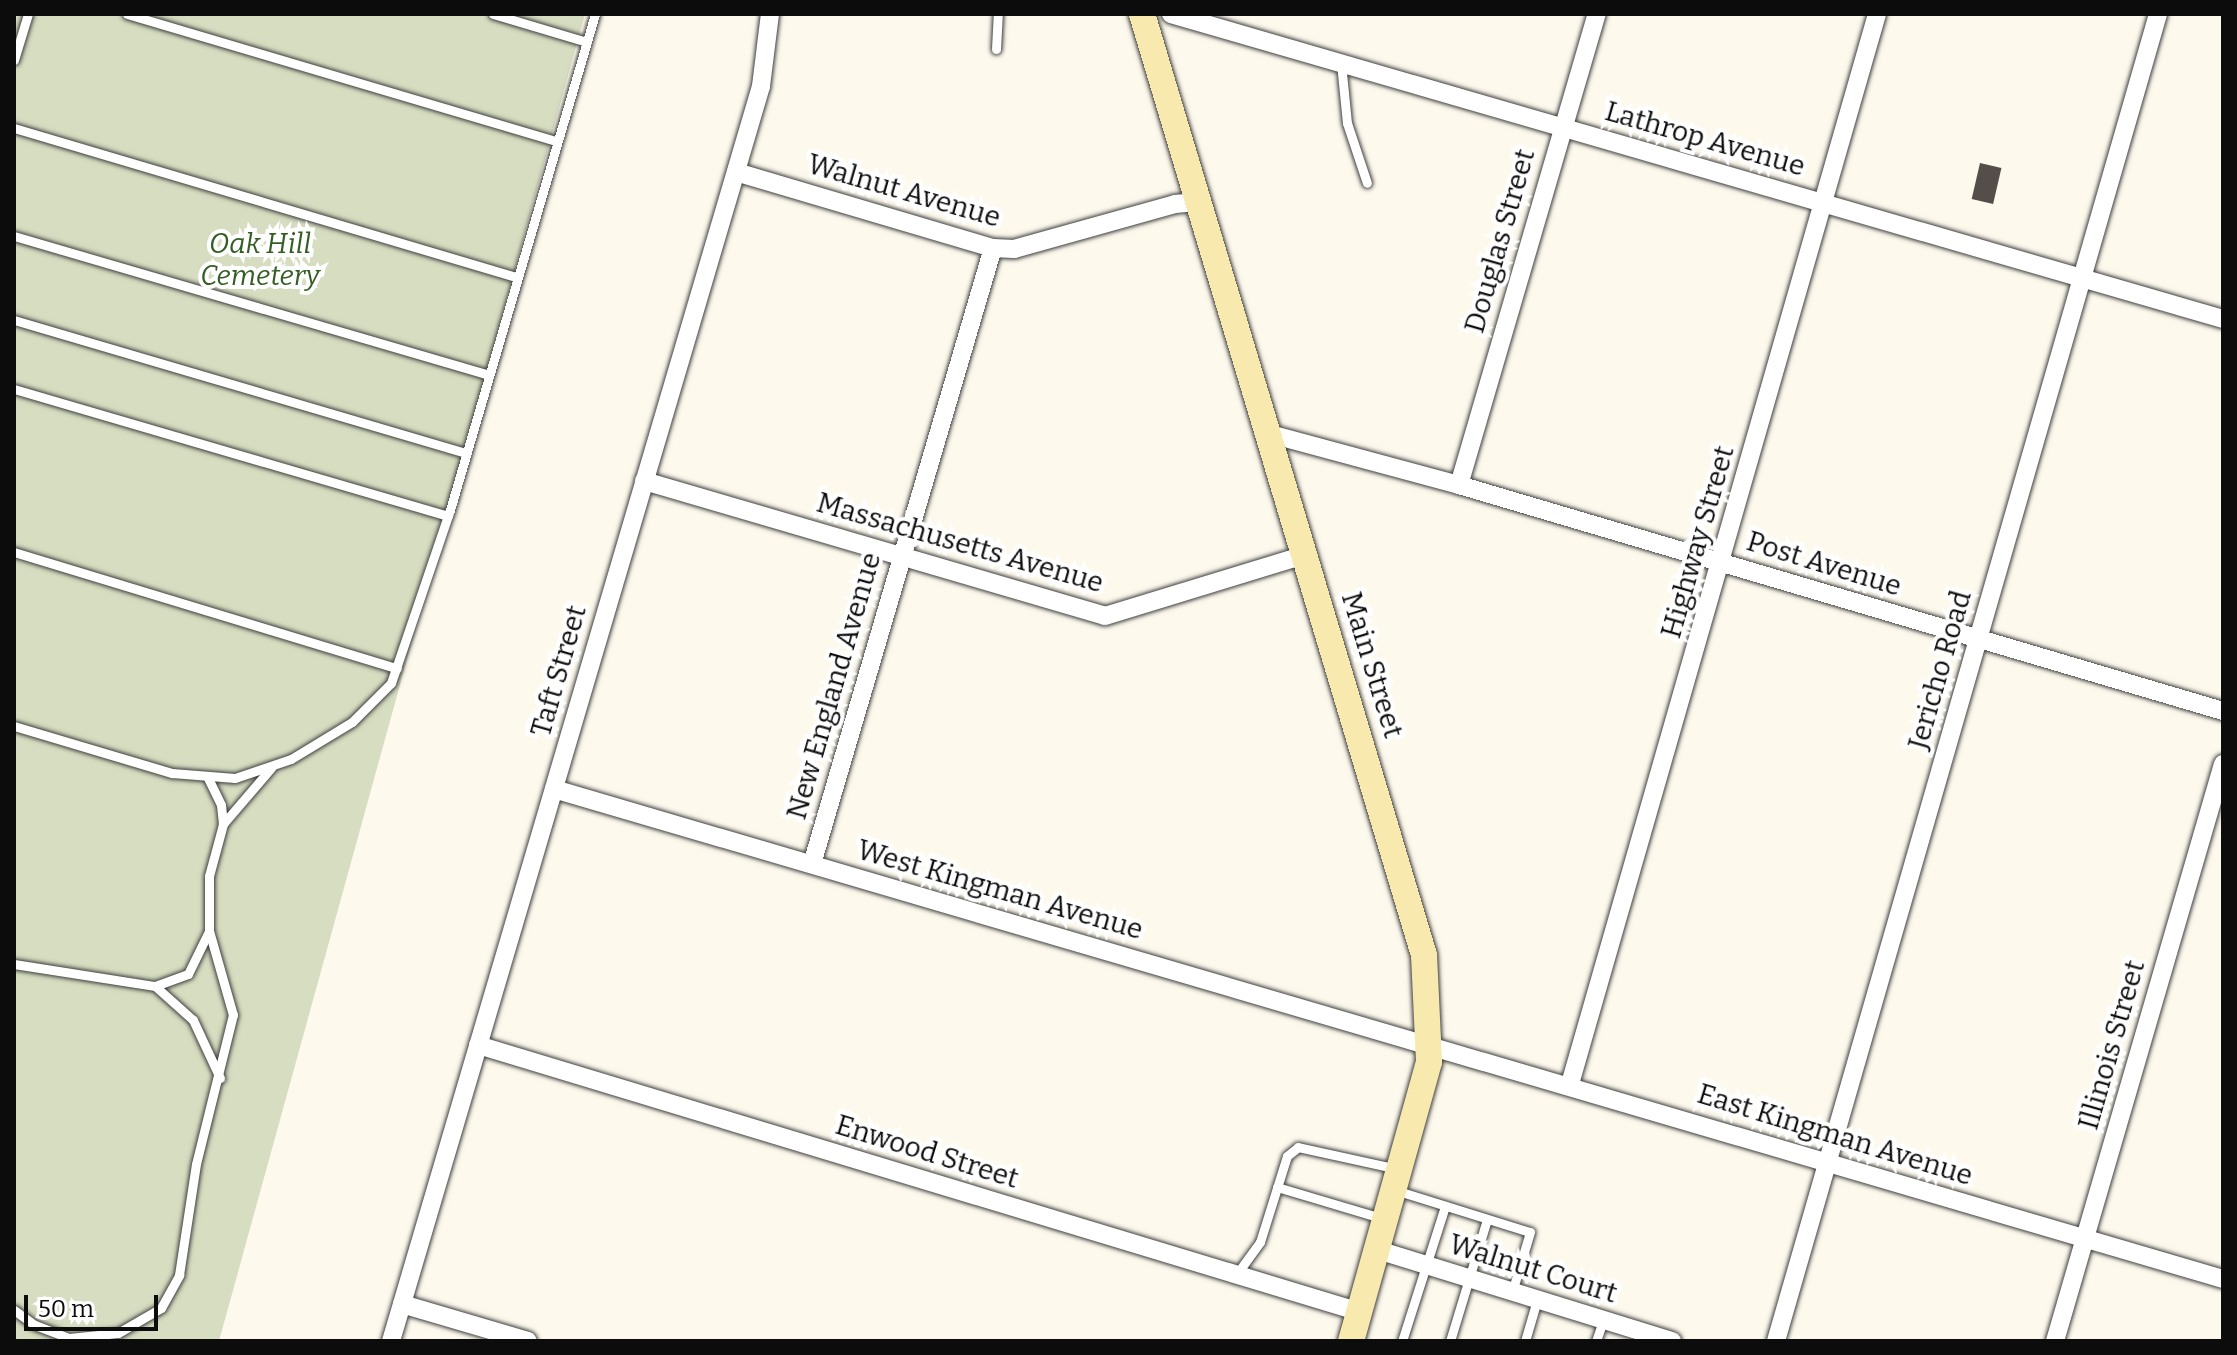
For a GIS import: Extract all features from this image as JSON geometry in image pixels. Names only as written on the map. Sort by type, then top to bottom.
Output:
[{"type":"street","name":"Taft Street","points":[[391,1341],[761,86],[770,14]]},
{"type":"street","name":"Main Street","points":[[1142,14],[1424,955],[1430,1044],[1398,1180],[1351,1341]]},
{"type":"street","name":"Lathrop Avenue","points":[[1171,14],[2223,319]]},
{"type":"street","name":"Douglas Street","points":[[1459,485],[1597,14]]},
{"type":"street","name":"Highway Street","points":[[1570,1084],[1877,14]]},
{"type":"street","name":"Jericho Road","points":[[1776,1341],[2158,14]]},
{"type":"street","name":"Walnut Avenue","points":[[736,172],[993,248],[1014,249],[1175,204],[1197,202]]},
{"type":"street","name":"New England Avenue","points":[[812,864],[993,248]]},
{"type":"street","name":"Post Avenue","points":[[1270,434],[1459,485],[2223,711]]},
{"type":"street","name":"Massachusetts Avenue","points":[[644,481],[1105,616],[1305,555]]},
{"type":"street","name":"Illinois Street","points":[[2055,1341],[2223,764]]},
{"type":"street","name":"West Kingman Avenue","points":[[554,789],[1430,1044]]},
{"type":"street","name":"East Kingman Avenue","points":[[1430,1044],[2223,1279]]},
{"type":"street","name":"Enwood Street","points":[[478,1045],[1360,1312]]},
{"type":"street","name":"Walnut Court","points":[[1378,1250],[1672,1341]]},
{"type":"street","points":[[402,1304],[528,1341]]},
{"type":"lane","points":[[14,60],[28,14]]},
{"type":"lane","points":[[127,14],[557,141]]},
{"type":"lane","points":[[493,14],[587,42]]},
{"type":"lane","points":[[14,726],[172,773],[235,778],[273,765],[352,722],[391,683],[448,516],[487,374],[595,14]]},
{"type":"lane","points":[[996,49],[998,14]]},
{"type":"lane","points":[[1341,63],[1347,123],[1367,183]]},
{"type":"lane","points":[[14,128],[516,277]]},
{"type":"lane","points":[[14,236],[487,374]]},
{"type":"lane","points":[[14,320],[465,453]]},
{"type":"lane","points":[[14,389],[448,516]]},
{"type":"lane","points":[[14,552],[397,668]]},
{"type":"lane","points":[[223,824],[273,765]]},
{"type":"lane","points":[[14,1310],[35,1325],[69,1338],[118,1333],[161,1308],[179,1275],[196,1164],[220,1078],[233,1015],[209,931],[209,876],[223,824],[221,805],[207,776]]},
{"type":"lane","points":[[14,964],[155,986],[188,974],[209,931]]},
{"type":"lane","points":[[155,986],[193,1020],[220,1078]]},
{"type":"lane","points":[[1236,1275],[1260,1242],[1287,1156],[1298,1147],[1398,1180],[1445,1206],[1530,1232],[1512,1292]]},
{"type":"lane","points":[[1277,1187],[1386,1220]]},
{"type":"lane","points":[[1402,1341],[1429,1266],[1445,1206]]},
{"type":"lane","points":[[1450,1341],[1487,1219]]},
{"type":"lane","points":[[1525,1341],[1537,1300]]},
{"type":"lane","points":[[1596,1341],[1603,1321]]},
{"type":"green space","name":"Oak Hill Cemetery","points":[[14,14],[585,14],[219,1341],[14,1341]]},
{"type":"building","points":[[1980,163],[2001,168],[1993,204],[1972,199]]}]
